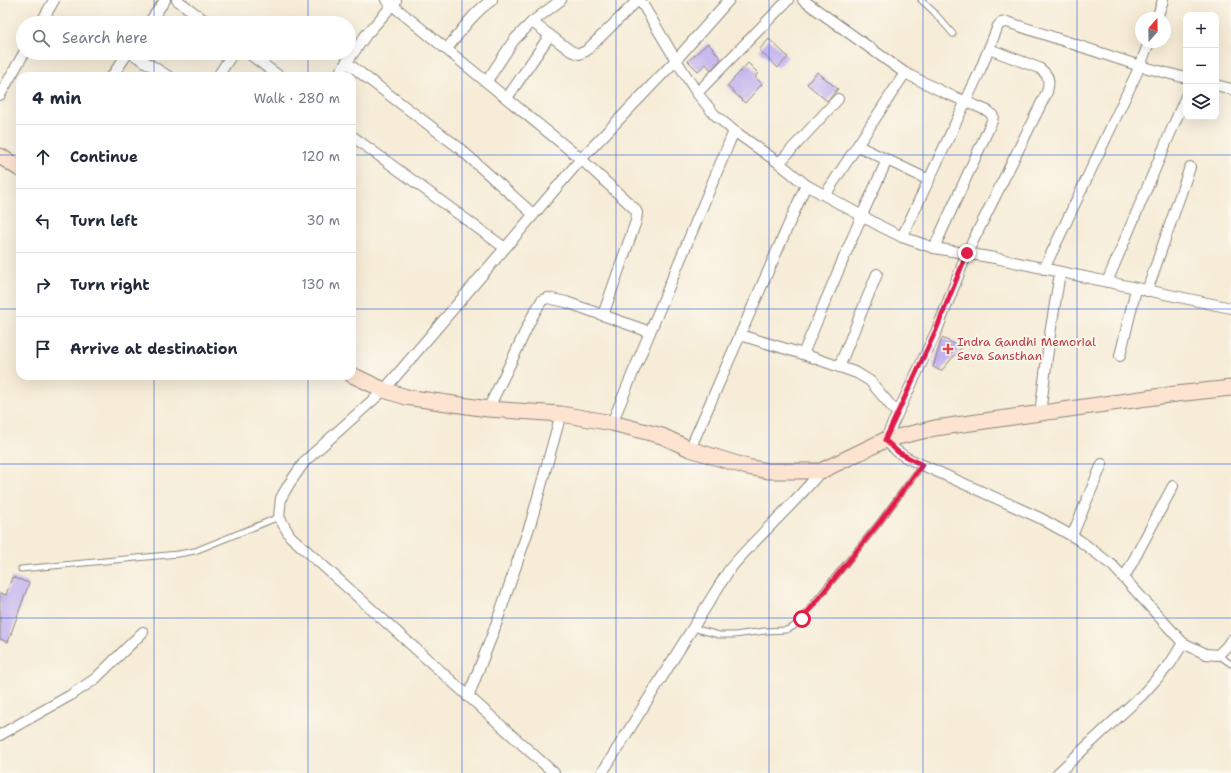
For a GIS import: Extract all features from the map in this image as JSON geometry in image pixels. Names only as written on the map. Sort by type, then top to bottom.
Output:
[{"type":"street","points":[[45,16],[54,0]]},
{"type":"street","points":[[154,16],[166,0]]},
{"type":"street","points":[[177,0],[199,16]]},
{"type":"street","points":[[447,49],[469,20],[492,0]]},
{"type":"street","points":[[487,81],[514,40],[532,22],[561,0]]},
{"type":"street","points":[[532,22],[571,51],[579,54],[586,51],[639,0],[697,93],[714,114],[734,131],[779,163],[806,185],[902,237],[934,248],[967,253],[1231,308]]},
{"type":"street","points":[[554,773],[290,536],[279,517],[281,498],[305,461],[384,390],[533,214],[582,159],[676,60],[729,0]]},
{"type":"street","points":[[697,93],[788,0]]},
{"type":"street","points":[[803,0],[905,73],[943,92],[988,111],[993,116],[934,248]]},
{"type":"street","points":[[1159,12],[1163,0]]},
{"type":"street","points":[[356,48],[391,1],[447,49],[582,159],[635,209],[637,213],[636,220],[603,315]]},
{"type":"street","points":[[902,237],[966,101],[998,26],[1001,23],[1007,22],[1140,66],[1183,77]]},
{"type":"street","points":[[507,98],[550,35]]},
{"type":"street","points":[[1044,269],[1140,66],[1147,48]]},
{"type":"street","points":[[885,440],[936,330],[967,253],[1047,92],[1049,77],[1046,73],[1039,68],[989,49]]},
{"type":"street","points":[[0,95],[20,60]]},
{"type":"street","points":[[115,72],[124,60]]},
{"type":"street","points":[[141,60],[161,72]]},
{"type":"street","points":[[221,72],[228,60]]},
{"type":"street","points":[[257,60],[274,72]]},
{"type":"street","points":[[340,72],[346,62],[458,147],[533,214]]},
{"type":"street","points":[[825,196],[905,73]]},
{"type":"street","points":[[1219,86],[1231,89]]},
{"type":"street","points":[[779,163],[838,99]]},
{"type":"street","points":[[1107,282],[1183,103]]},
{"type":"street","points":[[612,423],[734,131]]},
{"type":"street","points":[[356,139],[505,248]]},
{"type":"street","points":[[858,146],[929,180]]},
{"type":"street","points":[[0,156],[16,166]]},
{"type":"street","points":[[803,354],[887,160]]},
{"type":"street","points":[[1147,291],[1190,167]]},
{"type":"street","points":[[690,449],[806,185]]},
{"type":"street","points":[[1040,414],[1050,334],[1060,273]]},
{"type":"street","points":[[839,367],[877,274]]},
{"type":"street","points":[[1120,356],[1136,289]]},
{"type":"street","points":[[488,409],[532,317],[542,300],[548,298],[566,302],[650,332]]},
{"type":"street","points":[[740,335],[803,354],[857,373],[870,381],[898,413]]},
{"type":"street","points":[[356,377],[406,398],[488,409],[561,414],[612,423],[662,436],[690,449],[747,467],[768,471],[821,471]]},
{"type":"street","points":[[602,773],[729,570],[744,551],[797,499],[821,471],[885,440],[935,428],[1176,394],[1231,388]]},
{"type":"street","points":[[468,697],[493,633],[531,522],[561,414]]},
{"type":"street","points":[[885,440],[898,452],[922,465],[1040,518],[1079,540],[1113,566],[1184,643],[1206,654],[1218,655],[1231,640]]},
{"type":"street","points":[[1072,536],[1102,464]]},
{"type":"street","points":[[1124,578],[1173,486]]},
{"type":"street","points":[[0,735],[71,695],[95,679],[144,632]]},
{"type":"street","points":[[1058,773],[1142,695],[1170,664],[1184,643]]},
{"type":"lane","points":[[921,0],[953,34]]},
{"type":"lane","points":[[693,628],[719,636],[786,630],[793,627],[802,619],[879,523],[922,465]]},
{"type":"lane","points":[[21,569],[189,552],[279,517]]},
{"type":"lane","points":[[1218,655],[1231,664]]},
{"type":"building","points":[[769,39],[788,57],[778,68],[759,50]]},
{"type":"building","points":[[708,43],[721,59],[711,70],[706,64],[698,71],[688,61]]},
{"type":"building","points":[[748,63],[758,73],[755,77],[762,84],[745,103],[727,86]]},
{"type":"building","points":[[817,72],[838,89],[827,101],[807,84]]},
{"type":"building","points":[[942,338],[962,347],[941,371],[933,367]]},
{"type":"building","points":[[12,577],[29,583],[8,642],[0,639],[0,593],[6,595]]},
{"type":"place","name":"Indra Gandhi Memorial Seva Sansthan","points":[[948,349]]},
{"type":"route","points":[[802,619],[879,523],[922,465],[898,452],[885,440],[936,330],[967,253]]}]
